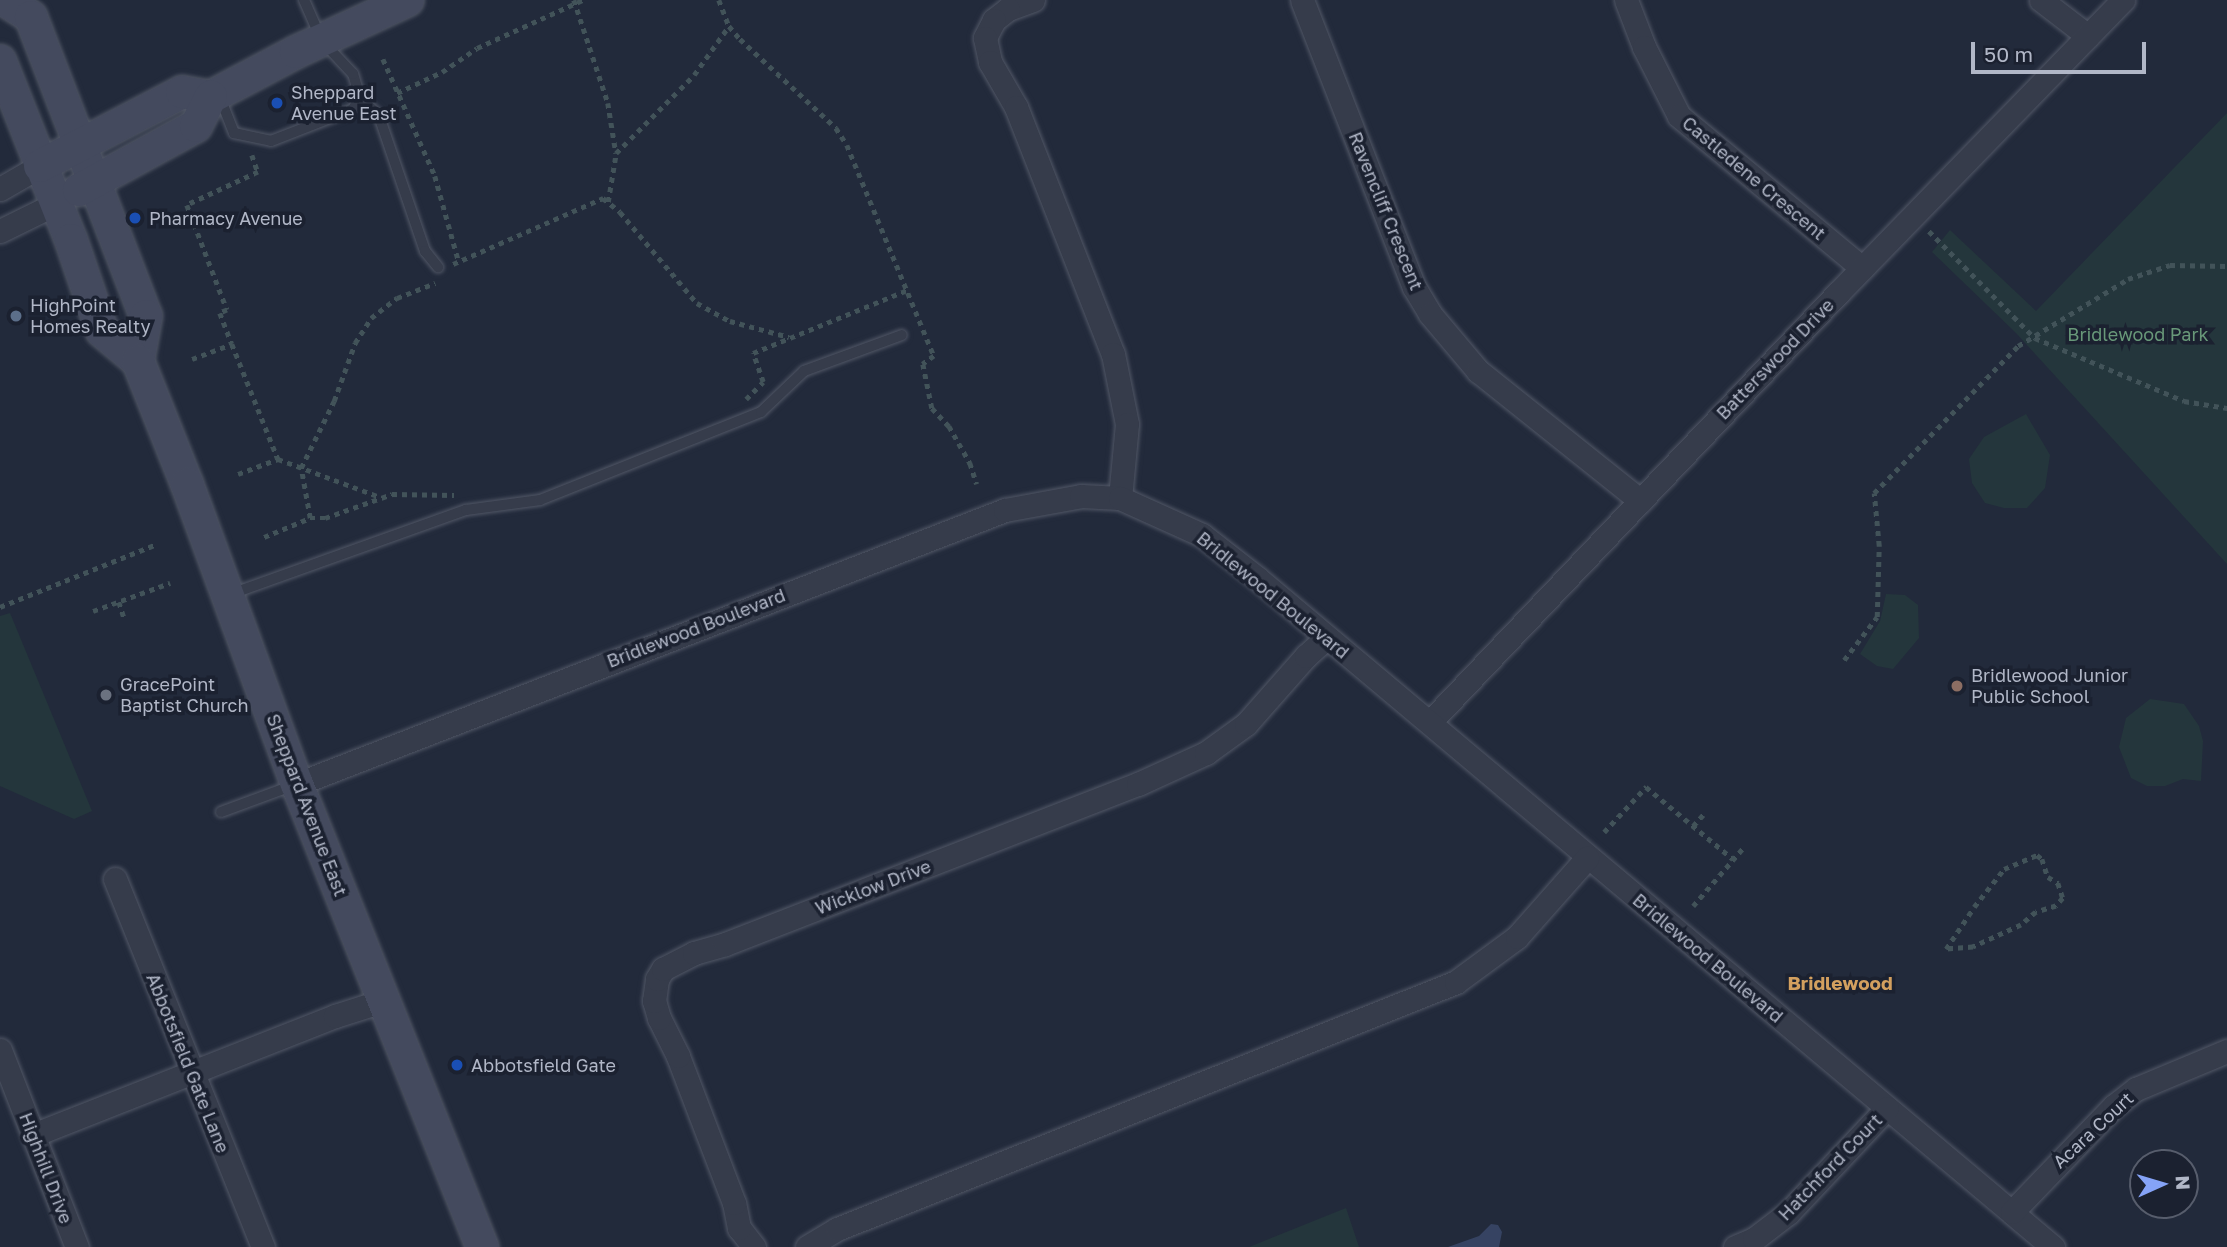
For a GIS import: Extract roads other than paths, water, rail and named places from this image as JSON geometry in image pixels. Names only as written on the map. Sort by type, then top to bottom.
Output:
[{"type":"main road","points":[[5,0],[31,17],[82,143],[146,316],[138,361]]},
{"type":"main road","points":[[57,203],[196,126],[215,95],[408,0]]},
{"type":"main road","name":"Sheppard Avenue East","points":[[0,61],[57,203],[102,331],[138,361],[297,784],[482,1247]]},
{"type":"main road","points":[[40,166],[182,92],[215,95]]},
{"type":"street","points":[[1033,0],[1008,9],[995,20],[985,38],[990,62],[1017,107],[1112,354],[1127,424],[1120,498]]},
{"type":"street","name":"Ravencliff Crescent","points":[[1303,0],[1414,287],[1430,314],[1478,371],[1641,501]]},
{"type":"street","name":"Castledene Crescent","points":[[1626,0],[1644,47],[1679,116],[1862,268]]},
{"type":"street","points":[[2041,0],[2088,36]]},
{"type":"street","name":"Batterswood Drive","points":[[1430,722],[1862,268],[2123,0]]},
{"type":"street","points":[[0,189],[40,166]]},
{"type":"street","points":[[0,231],[57,203]]},
{"type":"street","name":"Bridlewood Boulevard","points":[[297,784],[1005,510],[1081,496],[1120,498],[1202,535],[1430,722],[1587,858],[2053,1247]]},
{"type":"street","name":"Wicklow Drive","points":[[754,1247],[739,1228],[734,1203],[683,1068],[659,1018],[654,1000],[657,979],[663,969],[694,953],[725,944],[1138,784],[1206,753],[1246,724],[1306,656],[1326,638]]},
{"type":"street","points":[[807,1247],[836,1229],[1456,982],[1517,937],[1587,858]]},
{"type":"street","name":"Abbotsfield Gate Lane","points":[[115,879],[263,1247]]},
{"type":"street","points":[[33,1135],[334,1016],[385,1000]]},
{"type":"street","name":"Highhill Drive","points":[[0,1050],[77,1247]]},
{"type":"street","name":"Acara Court","points":[[2012,1212],[2115,1106],[2136,1089],[2227,1051]]},
{"type":"street","name":"Hatchford Court","points":[[1735,1247],[1754,1239],[1788,1213],[1887,1108]]},
{"type":"lane","points":[[304,0],[322,41],[353,74],[360,98],[379,116],[425,251],[443,270]]},
{"type":"lane","points":[[215,95],[234,133],[271,141],[353,109],[360,98]]},
{"type":"lane","points":[[228,595],[466,510],[540,500],[761,412],[803,371],[902,335]]},
{"type":"lane","points":[[221,812],[297,784]]},
{"type":"water","points":[[1491,1224],[1498,1225],[1502,1232],[1499,1247],[1448,1247],[1479,1236]]},
{"type":"place","name":"Sheppard Avenue East","points":[[277,103]]},
{"type":"place","name":"Pharmacy Avenue","points":[[135,218]]},
{"type":"place","name":"HighPoint Homes Realty","points":[[16,316]]},
{"type":"place","name":"Bridlewood Junior Public School","points":[[1957,686]]},
{"type":"place","name":"GracePoint Baptist Church","points":[[106,695]]},
{"type":"place","name":"Abbotsfield Gate","points":[[457,1065]]},
{"type":"district","name":"Bridlewood","points":[[1840,983]]},
{"type":"park label","name":"Bridlewood Park","points":[[2138,334]]}]
